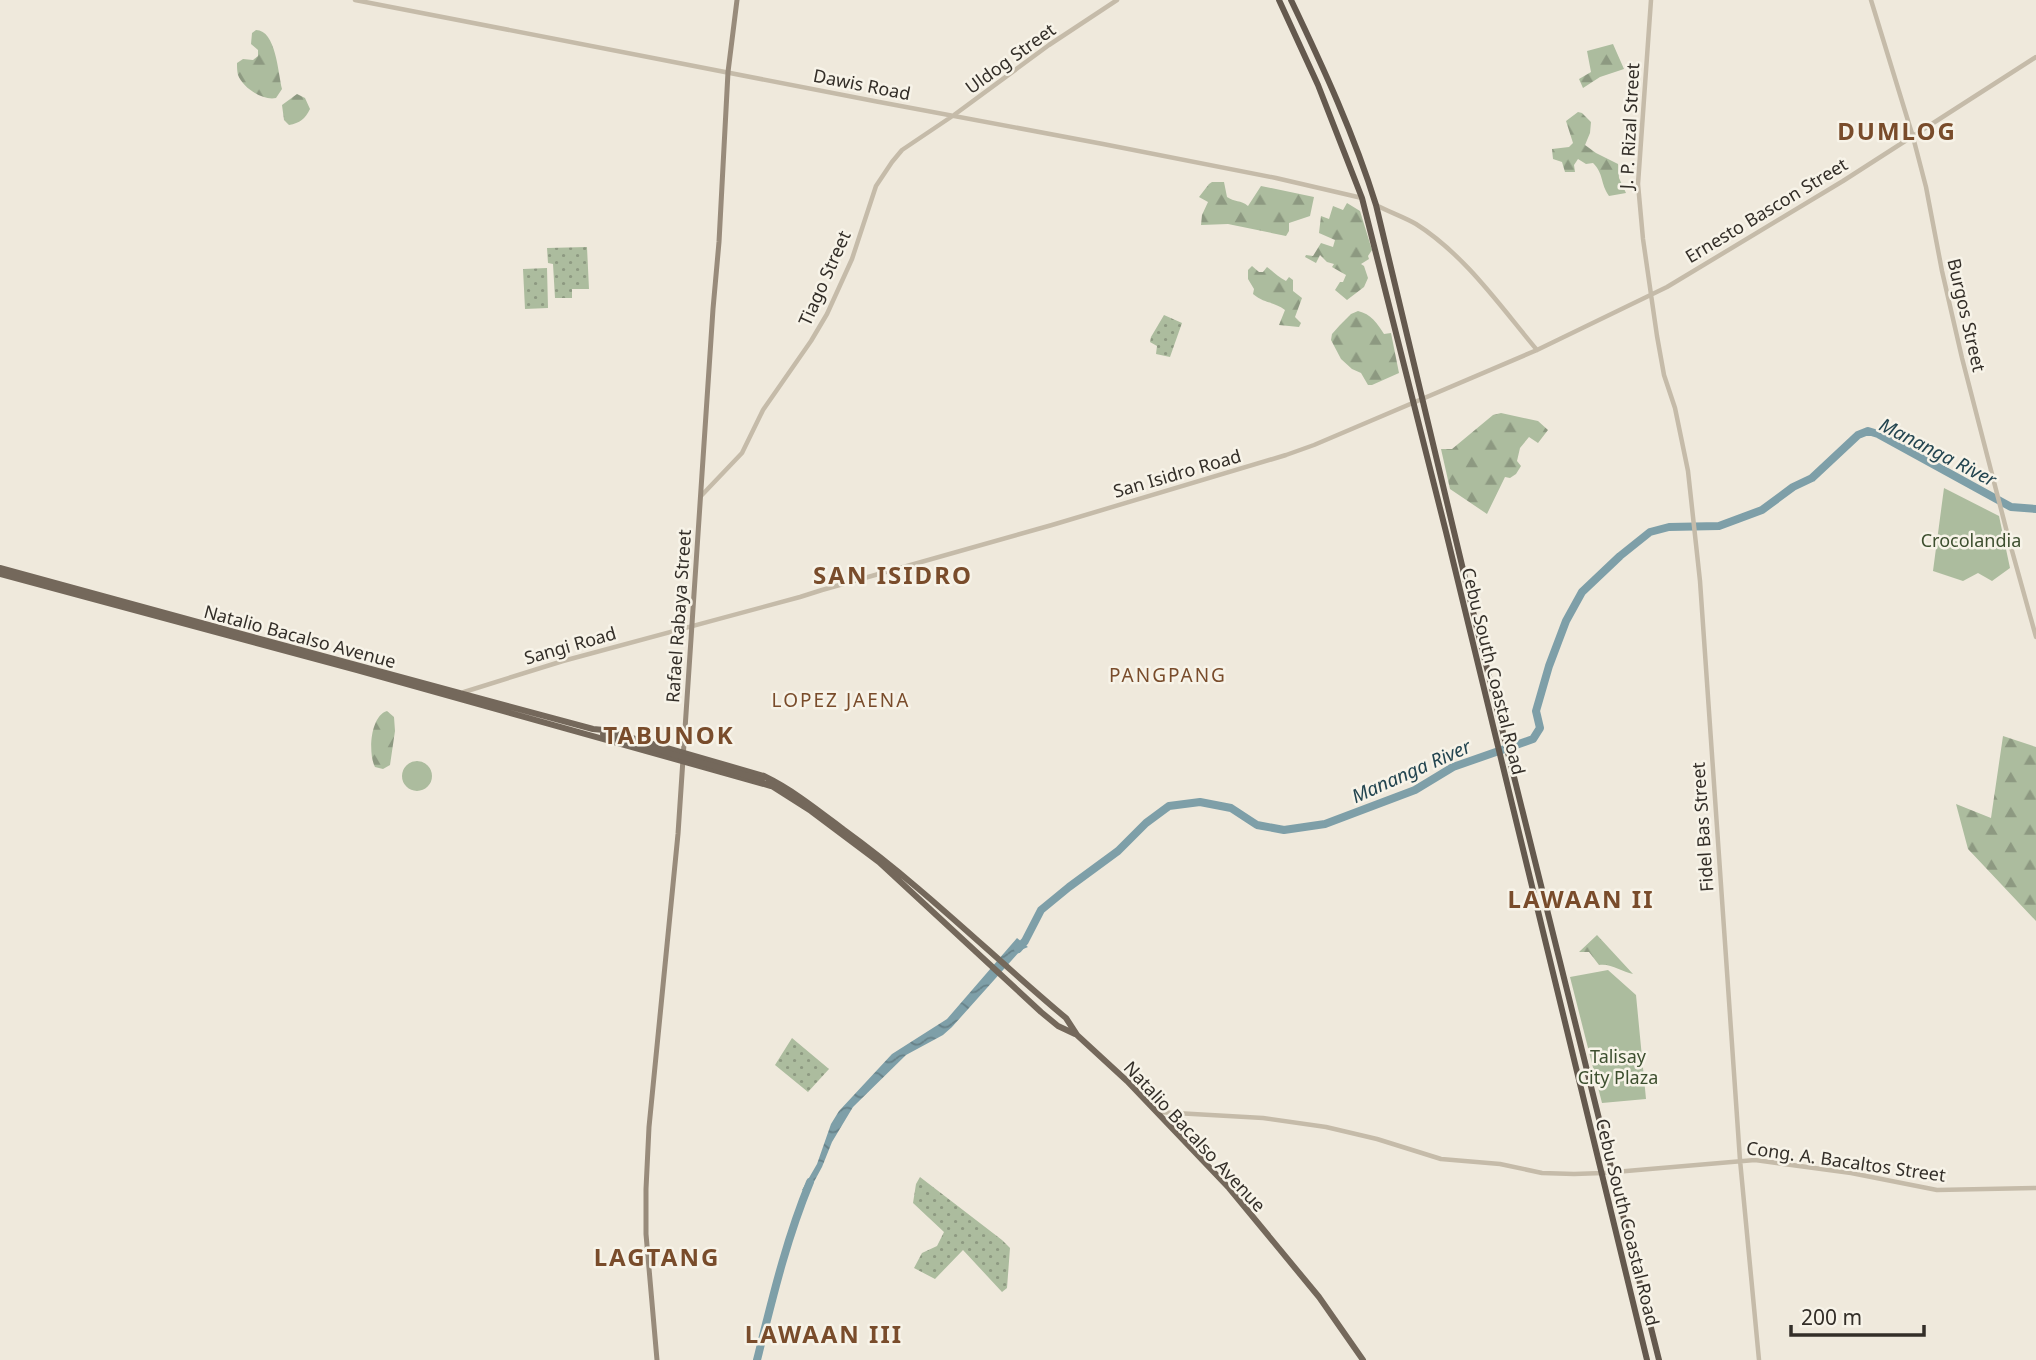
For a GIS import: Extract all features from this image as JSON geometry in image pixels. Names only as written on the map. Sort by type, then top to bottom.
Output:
[{"type":"highway","name":"Cebu South Coastal Road","points":[[1279,0],[1318,85],[1362,198],[1659,1360]]},
{"type":"highway","name":"Cebu South Coastal Road","points":[[1291,0],[1329,80],[1366,172],[1376,205],[1423,398],[1473,629]]},
{"type":"highway","name":"Cebu South Coastal Road","points":[[1525,837],[1647,1360]]},
{"type":"main road","name":"Rafael Rabaya Street","points":[[657,1360],[646,1234],[649,1127],[678,834],[724,172],[728,72],[737,0]]},
{"type":"main road","name":"Natalio Bacalso Avenue","points":[[0,568],[319,654],[461,696]]},
{"type":"main road","name":"Natalio Bacalso Avenue","points":[[0,574],[461,696],[593,732],[682,761],[772,783]]},
{"type":"main road","name":"Natalio Bacalso Avenue","points":[[593,732],[604,730],[682,752],[772,783],[879,862],[1041,1012],[1058,1026],[1077,1035]]},
{"type":"main road","name":"Natalio Bacalso Avenue","points":[[593,732],[785,787],[873,851],[936,902],[1066,1018],[1077,1035],[1156,1111],[1234,1194],[1319,1297],[1363,1360]]},
{"type":"street","name":"Dawis Road","points":[[355,0],[1263,175],[1362,198]]},
{"type":"street","name":"Uldog Street","points":[[954,115],[1049,45],[1117,0]]},
{"type":"street","name":"J. P. Rizal Street","points":[[1651,0],[1638,184],[1651,295]]},
{"type":"street","name":"Burgos Street","points":[[1871,0],[1926,187],[1962,358],[2036,637]]},
{"type":"street","name":"Ernesto Bascon Street","points":[[1651,295],[1786,217],[2036,57]]},
{"type":"street","name":"Tiago Street","points":[[701,496],[742,453],[763,410],[827,314],[852,259],[876,186],[902,150],[954,115]]},
{"type":"street","points":[[1376,205],[1415,224],[1450,250],[1473,273],[1537,350]]},
{"type":"street","name":"San Isidro Road","points":[[692,627],[1248,467],[1314,445],[1537,350],[1651,295]]},
{"type":"street","name":"Fidel Bas Street","points":[[1651,295],[1664,375],[1675,408],[1688,471],[1700,581],[1740,1160],[1759,1360]]},
{"type":"street","name":"Sangi Road","points":[[461,696],[563,661],[692,627]]},
{"type":"street","name":"Cong. A. Bacaltos Street","points":[[1156,1111],[1263,1118],[1326,1127],[1377,1139],[1441,1159],[1500,1164],[1542,1173],[1602,1173],[1740,1160],[1851,1173],[1937,1190],[2036,1188]]},
{"type":"green space","points":[[256,30],[268,37],[275,54],[282,89],[276,98],[254,92],[244,85],[238,75],[237,63],[243,59],[253,60],[258,56],[258,50],[251,44],[252,33]]},
{"type":"green space","points":[[1613,44],[1624,69],[1600,77],[1583,88],[1579,79],[1591,72],[1587,51]]},
{"type":"green space","points":[[297,94],[305,98],[310,109],[302,120],[289,125],[284,120],[282,105]]},
{"type":"green space","points":[[1578,112],[1591,122],[1585,145],[1618,164],[1619,178],[1626,193],[1609,196],[1593,163],[1586,164],[1578,159],[1574,165],[1575,172],[1565,172],[1562,162],[1553,159],[1552,149],[1569,147],[1573,143],[1566,121]]},
{"type":"green space","points":[[1212,182],[1224,182],[1227,197],[1248,206],[1261,186],[1314,197],[1310,216],[1289,223],[1286,236],[1228,224],[1201,225],[1208,202],[1199,197]]},
{"type":"green space","points":[[1347,203],[1360,211],[1372,250],[1369,259],[1361,264],[1368,278],[1364,287],[1347,300],[1335,290],[1346,275],[1332,267],[1334,264],[1327,262],[1320,255],[1316,263],[1305,257],[1313,256],[1321,243],[1333,247],[1335,240],[1319,233],[1321,216],[1329,219],[1333,206],[1343,210]]},
{"type":"green space","points":[[587,247],[589,289],[572,289],[572,298],[555,298],[553,264],[548,263],[547,248]]},
{"type":"green space","points":[[1252,266],[1259,272],[1263,272],[1267,267],[1286,281],[1289,277],[1293,280],[1293,291],[1302,298],[1295,317],[1301,323],[1299,327],[1279,325],[1285,310],[1253,294],[1254,289],[1248,279],[1248,270]]},
{"type":"green space","points":[[547,268],[548,308],[525,309],[523,269]]},
{"type":"green space","points":[[1358,311],[1370,317],[1384,334],[1391,333],[1399,373],[1372,385],[1368,385],[1361,373],[1341,359],[1331,340],[1332,334],[1340,325]]},
{"type":"green space","points":[[1164,315],[1182,323],[1170,357],[1156,354],[1157,346],[1150,342]]},
{"type":"green space","points":[[1501,413],[1538,421],[1548,430],[1538,443],[1529,437],[1520,448],[1517,461],[1521,466],[1516,474],[1510,478],[1505,477],[1487,514],[1450,489],[1441,449],[1452,449],[1493,415]]},
{"type":"green space","name":"Crocolandia","points":[[1944,488],[1999,516],[2010,568],[1992,581],[1978,573],[1963,581],[1933,571]]},
{"type":"green space","points":[[387,711],[394,717],[395,731],[390,765],[383,769],[375,767],[371,745],[377,720]]},
{"type":"green space","points":[[2003,736],[2036,747],[2036,921],[1968,849],[1956,804],[1991,818]]},
{"type":"green space","points":[[417,761],[428,765],[432,776],[428,787],[417,791],[406,787],[402,776],[406,765]]},
{"type":"green space","points":[[1597,935],[1633,974],[1608,965],[1599,965],[1589,952],[1579,952]]},
{"type":"green space","name":"Talisay City Plaza","points":[[1608,970],[1636,995],[1646,1099],[1602,1103],[1570,977]]},
{"type":"green space","points":[[792,1038],[829,1069],[808,1092],[775,1065]]},
{"type":"green space","points":[[920,1177],[1010,1248],[1007,1288],[1002,1292],[963,1250],[935,1279],[914,1268],[922,1253],[937,1246],[944,1232],[913,1203]]},
{"type":"water","points":[[1017,938],[1028,947],[1021,950],[952,1027],[943,1035],[906,1055],[853,1107],[832,1142],[808,1193],[802,1190],[817,1164],[831,1124],[839,1111],[892,1054],[947,1019]]},
{"type":"waterway","name":"Mananga River","points":[[1018,949],[1041,910],[1118,851],[1146,823],[1169,806],[1200,802],[1231,808],[1257,825],[1284,830],[1325,824],[1415,790],[1453,767],[1533,739],[1540,728],[1536,711],[1566,621],[1582,592],[1620,556],[1650,532],[1669,527],[1719,526],[1762,510],[1793,487],[1812,478],[1858,435],[1868,431],[1878,434],[2011,507],[2036,509]]},
{"type":"waterway","name":"Mananga River","points":[[757,1360],[787,1248],[810,1182]]},
{"type":"district","name":"DUMLOG","points":[[1897,130]]},
{"type":"district","name":"SAN ISIDRO","points":[[893,574]]},
{"type":"district","name":"PANGPANG","points":[[1168,675]]},
{"type":"district","name":"LOPEZ JAENA","points":[[841,700]]},
{"type":"district","name":"TABUNOK","points":[[669,734]]},
{"type":"district","name":"LAWAAN II","points":[[1581,898]]},
{"type":"district","name":"LAGTANG","points":[[657,1256]]},
{"type":"district","name":"LAWAAN III","points":[[824,1333]]}]
